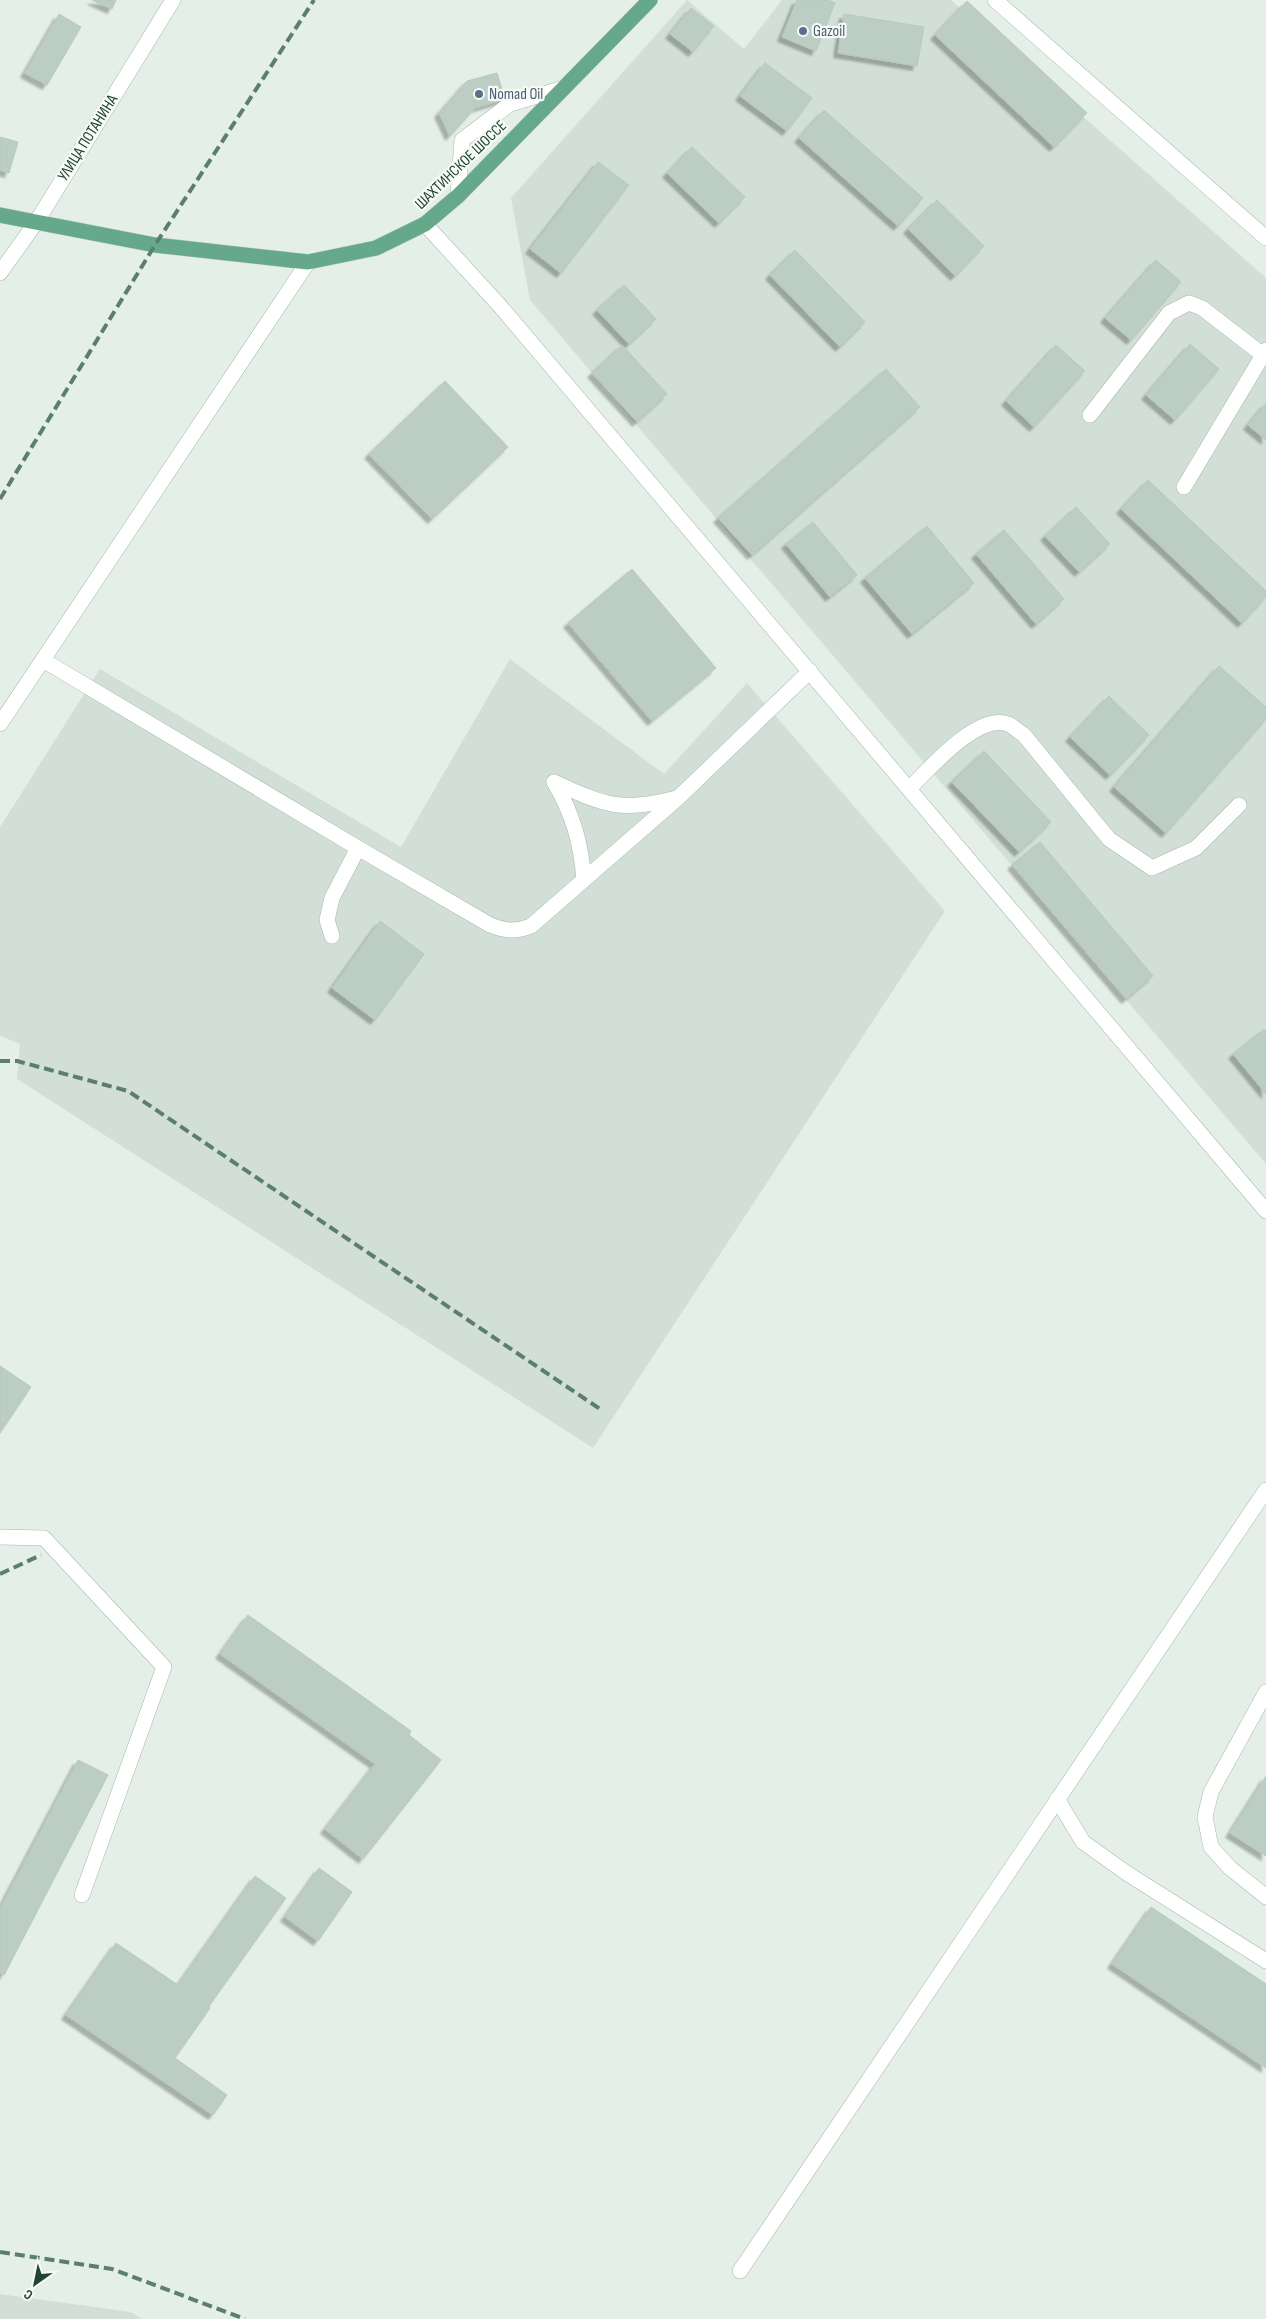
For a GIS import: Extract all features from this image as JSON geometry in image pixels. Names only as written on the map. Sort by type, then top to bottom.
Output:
[{"type":"main road","name":"ШАХТИНСКОЕ ШОССЕ","points":[[0,215],[155,245],[308,262],[376,248],[425,224],[458,196],[650,0]]},
{"type":"street","name":"УЛИЦА ПОТАНИНА","points":[[0,273],[37,221],[173,0]]},
{"type":"street","points":[[995,0],[1266,238]]},
{"type":"street","points":[[458,196],[462,140],[510,104],[564,88]]},
{"type":"street","points":[[425,224],[500,306],[1266,1211]]},
{"type":"street","points":[[0,724],[308,262]]},
{"type":"street","points":[[1090,415],[1169,313],[1189,303],[1202,308],[1265,352],[1184,487]]},
{"type":"street","points":[[43,660],[358,848],[490,925],[507,931],[520,931],[531,926],[679,797],[810,671]]},
{"type":"street","points":[[909,789],[963,738],[987,723],[1007,724],[1024,735],[1109,839],[1152,868],[1196,848],[1239,805]]},
{"type":"street","points":[[584,880],[582,849],[575,824],[568,805],[554,782],[592,799],[618,806],[644,806],[679,797]]},
{"type":"street","points":[[332,936],[327,920],[332,898],[358,848]]},
{"type":"street","points":[[740,2271],[1266,1490]]},
{"type":"street","points":[[0,1537],[44,1538],[164,1667],[82,1895]]},
{"type":"street","points":[[1266,1692],[1212,1792],[1205,1817],[1211,1847],[1230,1868],[1266,1897]]},
{"type":"street","points":[[1057,1799],[1083,1842],[1128,1874],[1266,1961]]},
{"type":"shaded area","points":[[687,0],[744,49],[782,0],[951,0],[1266,278],[1266,1164],[530,300],[511,198]]},
{"type":"shaded area","points":[[510,659],[664,774],[747,683],[945,911],[593,1448],[17,1079],[20,1044],[0,1036],[0,827],[100,669],[401,847]]},
{"type":"shaded area","points":[[0,2294],[131,2312],[142,2319],[0,2319]]},
{"type":"building","points":[[92,0],[116,0],[112,9]]},
{"type":"building","points":[[797,0],[828,0],[835,3],[816,51],[782,37]]},
{"type":"building","points":[[967,1],[1087,113],[1054,147],[935,35]]},
{"type":"building","points":[[691,8],[714,26],[693,52],[670,34]]},
{"type":"building","points":[[59,14],[81,27],[47,85],[25,73]]},
{"type":"building","points":[[844,14],[924,27],[917,66],[838,53]]},
{"type":"building","points":[[765,63],[812,98],[787,131],[740,96]]},
{"type":"building","points":[[497,73],[505,99],[475,108],[450,136],[439,113],[467,81]]},
{"type":"building","points":[[824,110],[923,198],[898,226],[799,138]]},
{"type":"building","points":[[0,137],[18,142],[9,173],[0,170]]},
{"type":"building","points":[[692,147],[745,197],[719,223],[667,173]]},
{"type":"building","points":[[598,162],[629,185],[561,273],[530,249]]},
{"type":"building","points":[[937,200],[984,246],[955,276],[908,229]]},
{"type":"building","points":[[795,250],[865,322],[840,347],[770,275]]},
{"type":"building","points":[[1156,260],[1181,282],[1131,340],[1105,318]]},
{"type":"building","points":[[624,285],[656,319],[629,344],[597,310]]},
{"type":"building","points":[[1190,344],[1219,369],[1175,420],[1146,395]]},
{"type":"building","points":[[622,345],[667,394],[637,422],[592,373]]},
{"type":"building","points":[[1056,345],[1085,371],[1034,427],[1006,401]]},
{"type":"building","points":[[886,369],[920,407],[752,555],[718,518]]},
{"type":"building","points":[[445,381],[508,447],[432,519],[369,454]]},
{"type":"building","points":[[1266,403],[1266,440],[1248,425]]},
{"type":"building","points":[[1148,480],[1266,591],[1266,597],[1242,623],[1121,509]]},
{"type":"building","points":[[1076,507],[1110,544],[1079,572],[1045,536]]},
{"type":"building","points":[[813,522],[857,575],[830,597],[786,544]]},
{"type":"building","points":[[927,526],[974,583],[912,634],[865,578]]},
{"type":"building","points":[[1004,530],[1064,599],[1036,624],[976,554]]},
{"type":"building","points":[[632,569],[716,668],[652,721],[568,623]]},
{"type":"building","points":[[1219,666],[1266,707],[1266,719],[1166,833],[1114,787]]},
{"type":"building","points":[[1109,696],[1149,735],[1110,775],[1070,737]]},
{"type":"building","points":[[984,751],[1051,822],[1019,852],[952,782]]},
{"type":"building","points":[[1040,842],[1153,976],[1126,999],[1012,865]]},
{"type":"building","points":[[380,921],[424,954],[375,1020],[332,988]]},
{"type":"building","points":[[1264,1029],[1266,1031],[1266,1094],[1233,1054]]},
{"type":"building","points":[[0,1366],[31,1387],[0,1433]]},
{"type":"building","points":[[248,1615],[411,1731],[409,1735],[441,1760],[363,1859],[325,1829],[375,1764],[220,1654]]},
{"type":"building","points":[[78,1760],[108,1775],[4,1975],[0,1973],[0,1909]]},
{"type":"building","points":[[1266,1776],[1266,1856],[1230,1833]]},
{"type":"building","points":[[319,1868],[352,1892],[318,1941],[285,1917]]},
{"type":"building","points":[[255,1876],[286,1898],[209,2006],[210,2008],[175,2058],[227,2095],[213,2115],[66,2015],[116,1943],[178,1985]]},
{"type":"building","points":[[1151,1907],[1266,1984],[1266,2068],[1112,1964]]},
{"type":"railway","points":[[0,499],[155,245],[314,0]]},
{"type":"railway","points":[[0,1061],[17,1061],[128,1091],[603,1411]]},
{"type":"railway","points":[[0,1574],[41,1555]]},
{"type":"railway","points":[[0,2252],[112,2269],[245,2319]]},
{"type":"place","name":"Gazoil","points":[[803,31]]},
{"type":"place","name":"Nomad Oil","points":[[479,94]]}]
